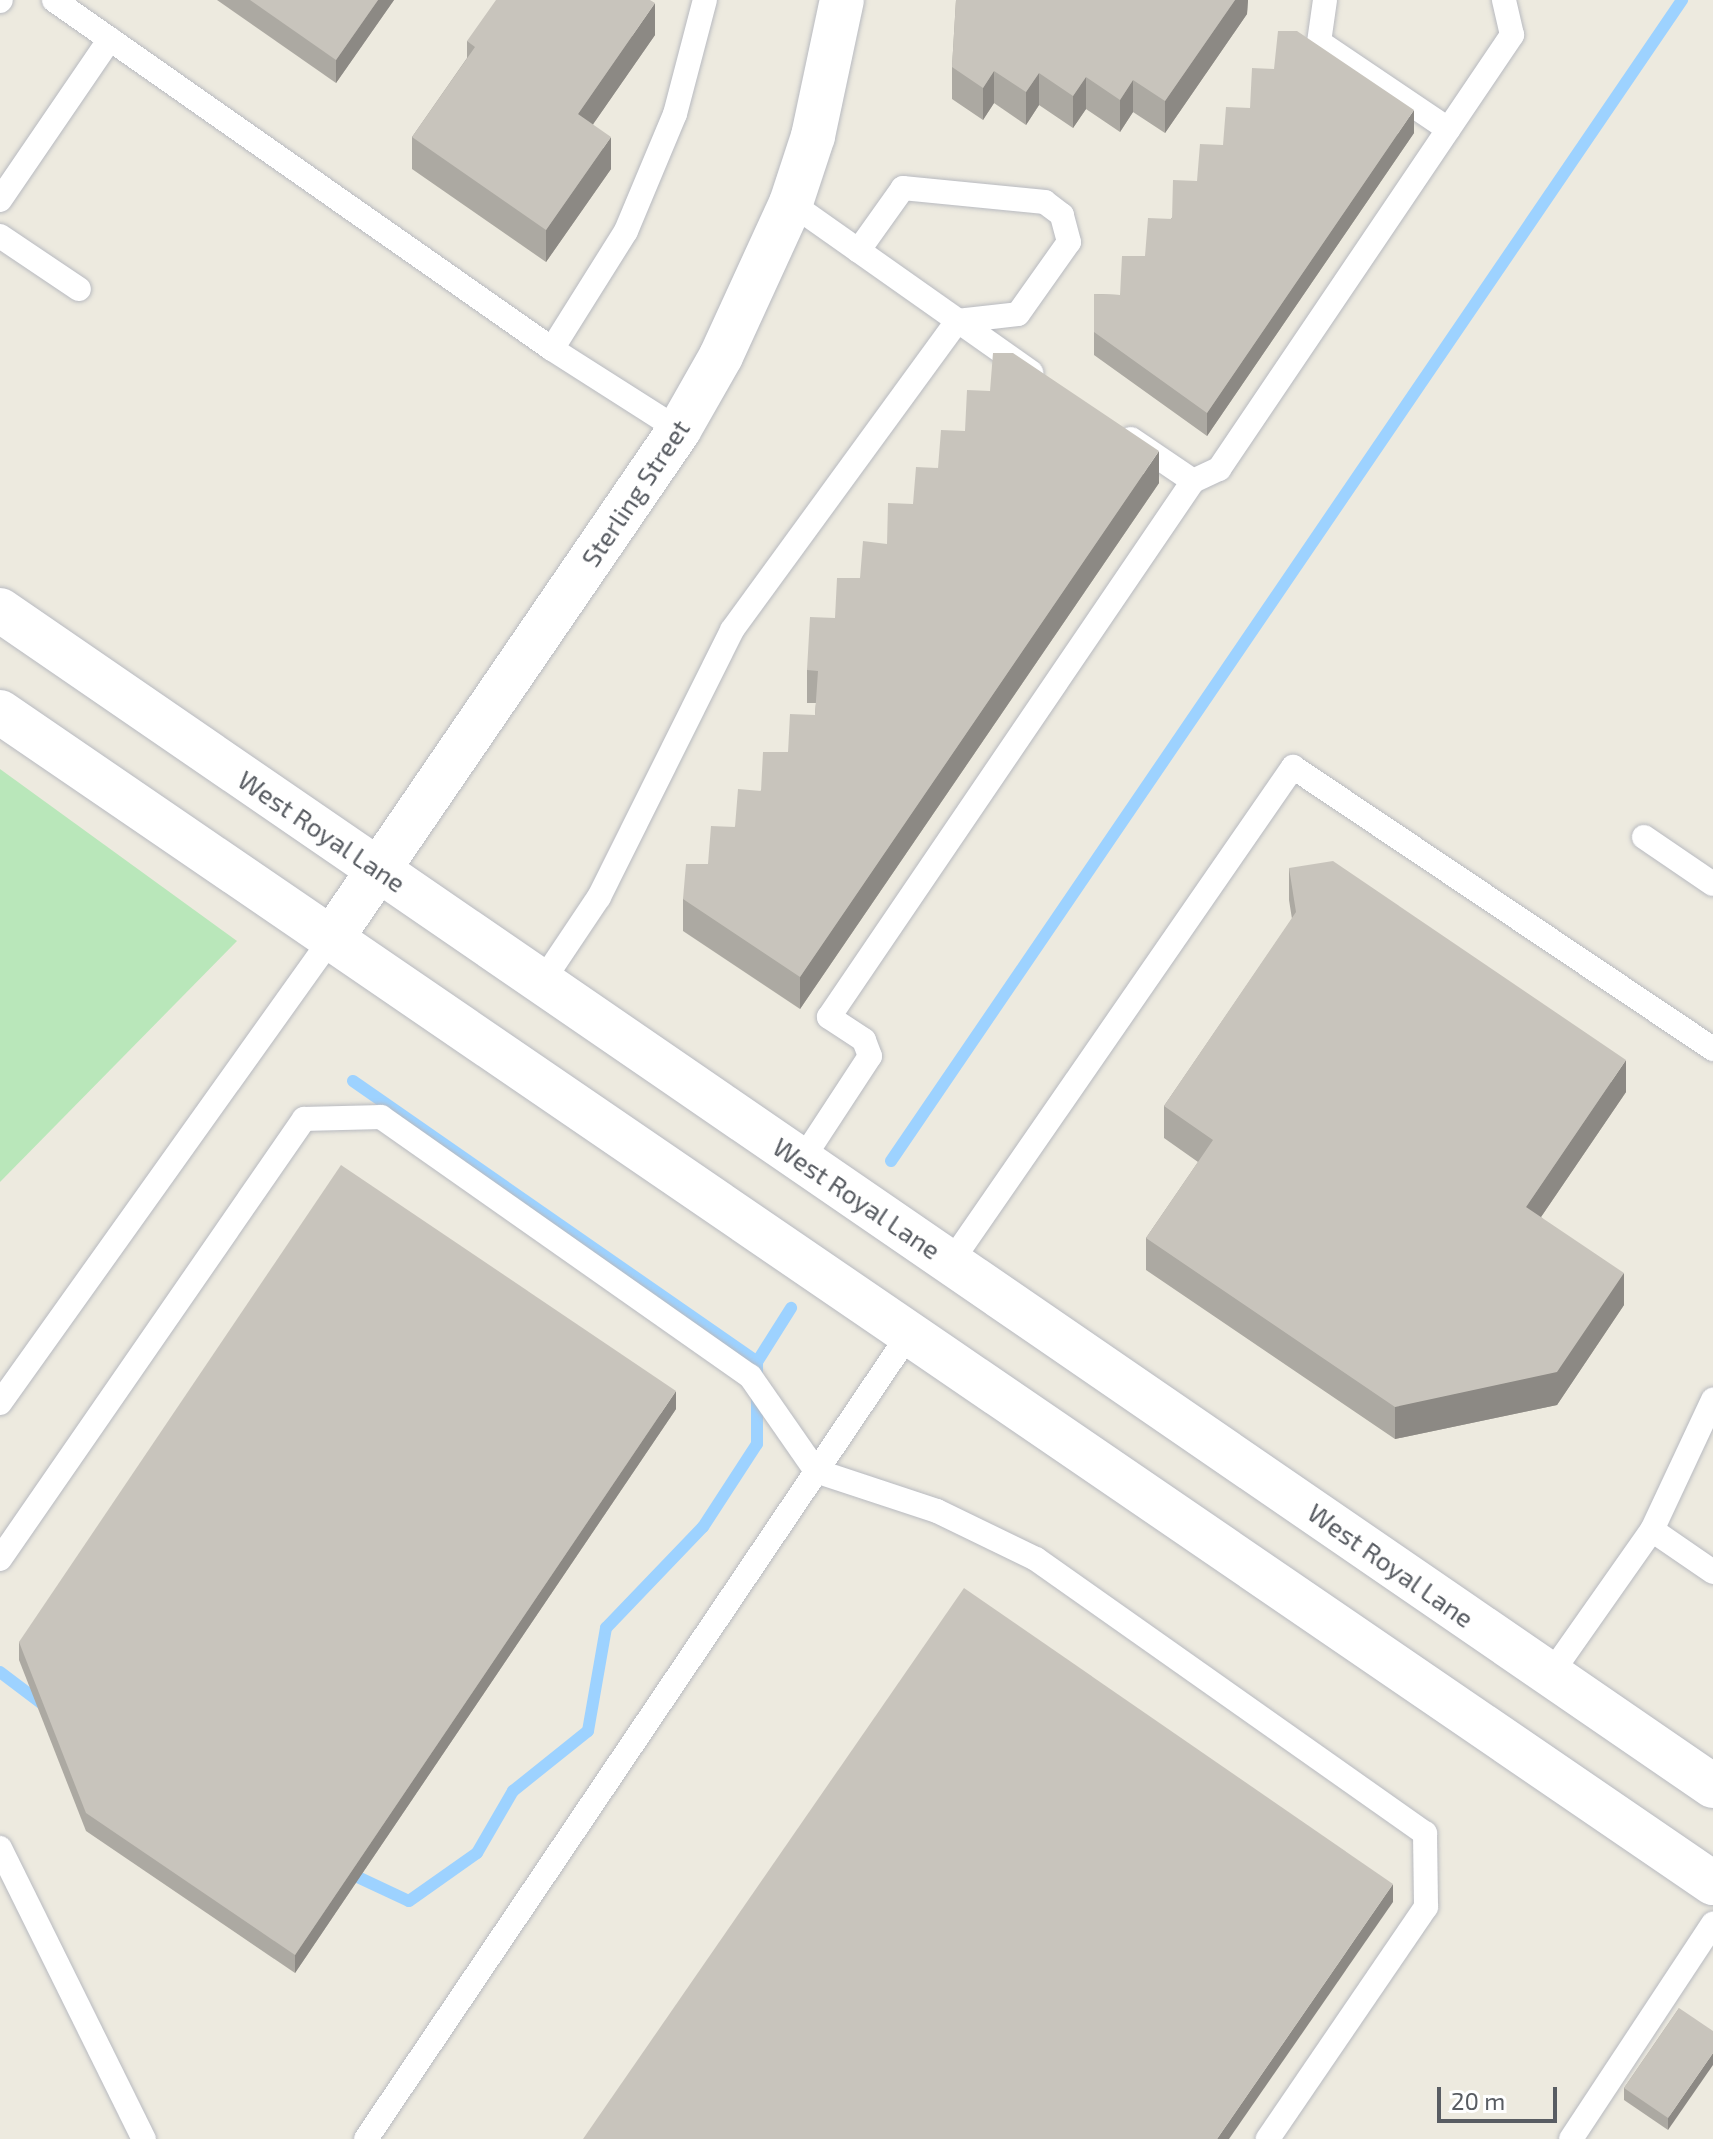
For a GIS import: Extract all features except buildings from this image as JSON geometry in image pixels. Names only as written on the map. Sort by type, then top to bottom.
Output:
[{"type":"main road","name":"Sterling Street","points":[[331,939],[679,430],[721,356],[791,203],[813,136],[842,0]]},
{"type":"main road","name":"West Royal Lane","points":[[0,610],[1713,1786]]},
{"type":"main road","points":[[0,712],[1713,1883]]},
{"type":"lane","points":[[54,0],[552,349],[679,430]]},
{"type":"lane","points":[[552,349],[626,231],[675,114],[705,0]]},
{"type":"lane","points":[[1325,0],[1319,42],[1448,129]]},
{"type":"lane","points":[[802,1160],[870,1056],[864,1040],[829,1017],[1193,481],[1219,469],[1512,35],[1504,0]]},
{"type":"lane","points":[[0,200],[110,39]]},
{"type":"lane","points":[[542,982],[599,897],[732,630],[957,321],[1018,314],[1069,242],[1062,215],[1045,202],[903,188],[858,251]]},
{"type":"lane","points":[[791,203],[1049,383]]},
{"type":"lane","points":[[0,236],[79,289]]},
{"type":"lane","points":[[1114,428],[1193,481]]},
{"type":"lane","points":[[951,1262],[1293,767],[1713,1049]]},
{"type":"lane","points":[[1644,837],[1713,884]]},
{"type":"lane","points":[[0,1403],[331,939]]},
{"type":"lane","points":[[0,1559],[304,1119],[381,1117],[750,1376],[816,1471],[937,1511],[1036,1559],[1425,1833],[1426,1907],[1268,2139]]},
{"type":"lane","points":[[366,2139],[909,1334]]},
{"type":"lane","points":[[1550,1675],[1652,1530],[1713,1400]]},
{"type":"lane","points":[[1652,1530],[1713,1572]]},
{"type":"lane","points":[[0,1848],[144,2139]]},
{"type":"lane","points":[[1571,2139],[1713,1924]]},
{"type":"green space","points":[[0,769],[237,941],[0,1182]]},
{"type":"waterway","points":[[891,1161],[1682,0]]},
{"type":"waterway","points":[[353,1081],[757,1362]]},
{"type":"waterway","points":[[347,1872],[409,1901],[477,1853],[513,1791],[588,1731],[606,1628],[703,1527],[757,1444],[757,1362],[791,1308]]},
{"type":"waterway","points":[[0,1672],[45,1706]]}]
